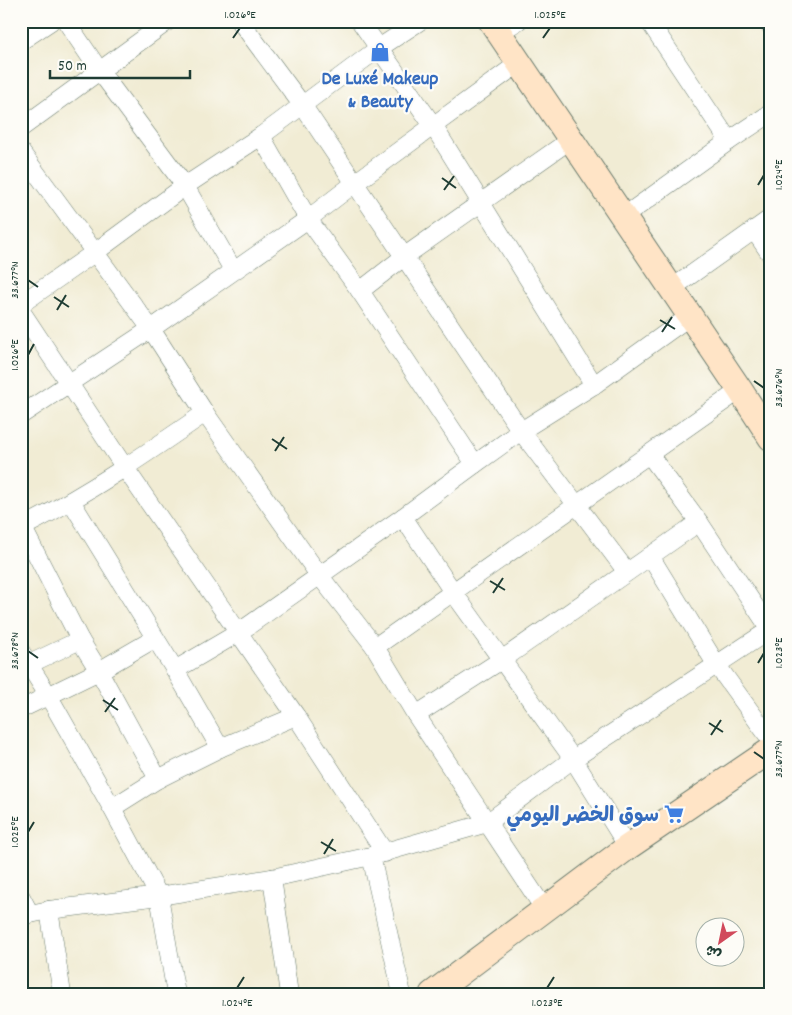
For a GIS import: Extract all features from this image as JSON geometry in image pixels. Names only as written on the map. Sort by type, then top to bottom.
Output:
[{"type":"main road","points":[[503,25],[519,63],[771,438]]},
{"type":"main road","points":[[432,994],[628,846],[771,750]]},
{"type":"street","points":[[21,41],[51,21]]},
{"type":"street","points":[[66,21],[99,70],[185,186],[233,270]]},
{"type":"street","points":[[21,128],[168,21]]},
{"type":"street","points":[[240,21],[303,106],[521,431],[628,572]]},
{"type":"street","points":[[360,21],[434,126],[594,385]]},
{"type":"street","points":[[21,304],[185,186],[261,136],[380,48],[420,21]]},
{"type":"street","points":[[649,21],[729,141]]},
{"type":"street","points":[[767,21],[771,26]]},
{"type":"street","points":[[21,415],[151,329],[308,219],[519,63]]},
{"type":"street","points":[[624,217],[771,113]]},
{"type":"street","points":[[261,136],[308,219],[360,291],[475,464]]},
{"type":"street","points":[[360,291],[405,256],[570,140]]},
{"type":"street","points":[[21,152],[151,329],[205,413],[319,575],[374,647],[416,715],[545,910]]},
{"type":"street","points":[[671,289],[771,218]]},
{"type":"street","points":[[754,230],[771,255]]},
{"type":"street","points":[[21,311],[125,468],[296,716],[378,854],[402,994]]},
{"type":"street","points":[[175,670],[238,633],[521,431],[594,385],[690,316]]},
{"type":"street","points":[[374,647],[740,390]]},
{"type":"street","points":[[158,778],[99,670],[80,640],[22,526],[71,501],[125,468],[205,413]]},
{"type":"street","points":[[21,896],[26,915],[50,910],[159,896],[272,878],[378,854],[487,823],[573,759],[771,629],[699,522],[649,454]]},
{"type":"street","points":[[71,501],[154,639],[175,670],[220,748]]},
{"type":"street","points":[[403,517],[453,592],[503,659],[573,759],[628,846]]},
{"type":"street","points":[[416,715],[503,659],[699,522]]},
{"type":"street","points":[[650,556],[716,664],[771,740]]},
{"type":"street","points":[[21,709],[99,670],[154,639]]},
{"type":"street","points":[[80,640],[24,662],[48,695],[159,896],[176,994]]},
{"type":"street","points":[[112,808],[158,778],[220,748],[296,716]]},
{"type":"street","points":[[272,878],[289,994]]},
{"type":"street","points":[[50,910],[62,994]]},
{"type":"place","name":"De Luxé Makeup & Beauty","points":[[380,52]]},
{"type":"place","name":"سوق الخضر اليومي","points":[[674,814]]}]
